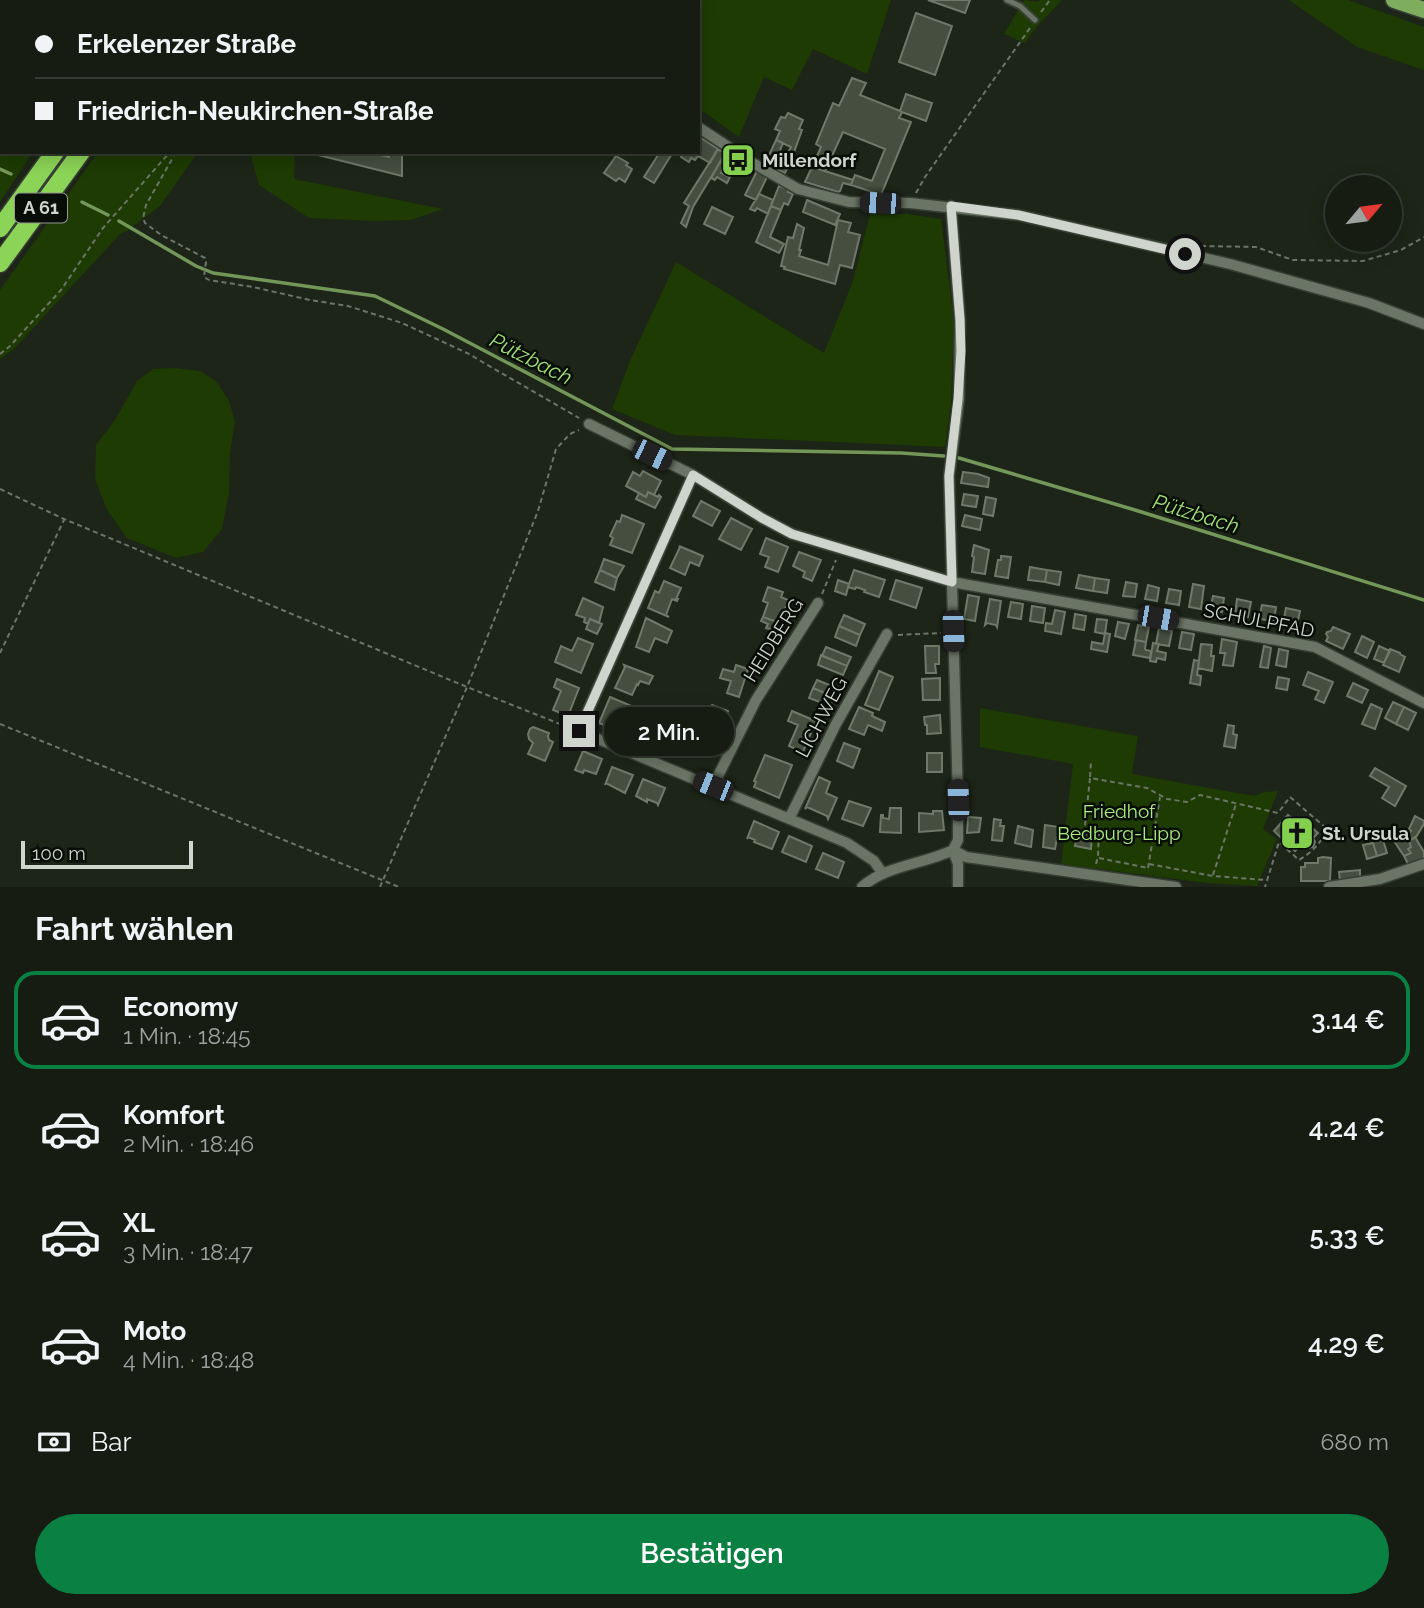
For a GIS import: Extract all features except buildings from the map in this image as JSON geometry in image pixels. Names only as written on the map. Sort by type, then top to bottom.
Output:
[{"type":"highway","name":"A 61","points":[[0,228],[54,154]]},
{"type":"highway","name":"A 61","points":[[0,263],[80,154]]},
{"type":"main road","points":[[1394,0],[1424,10]]},
{"type":"street","points":[[700,128],[798,190],[849,202],[951,206],[1018,215],[1230,264],[1369,303],[1424,324]]},
{"type":"street","points":[[862,887],[883,874],[942,856],[953,850],[958,841],[950,464],[958,399],[960,320],[951,206]]},
{"type":"street","name":"SCHULPFAD","points":[[589,424],[693,475],[792,534],[952,582],[1315,647],[1424,703]]},
{"type":"street","points":[[693,475],[579,731],[847,843],[874,861],[883,874]]},
{"type":"street","name":"HEIDBERG","points":[[713,786],[756,700],[818,603]]},
{"type":"street","name":"LICHWEG","points":[[789,818],[836,724],[887,634]]},
{"type":"street","points":[[953,850],[967,857],[1176,887]]},
{"type":"street","points":[[953,850],[958,864],[958,887]]},
{"type":"street","points":[[1329,887],[1380,879],[1424,864]]},
{"type":"lane","points":[[1007,0],[1020,6],[1035,20]]},
{"type":"path","points":[[910,203],[925,177],[1050,0]]},
{"type":"path","points":[[0,354],[61,290],[103,228],[168,154]]},
{"type":"path","points":[[175,154],[146,205],[143,218],[145,223],[161,235],[205,258],[204,276],[209,280],[348,306],[402,323],[467,353],[589,424]]},
{"type":"path","points":[[1201,246],[1256,247],[1293,260],[1363,261],[1401,250],[1424,237]]},
{"type":"path","points":[[380,887],[467,687],[538,511],[556,449],[570,434],[589,424]]},
{"type":"path","points":[[0,489],[64,519],[579,731]]},
{"type":"path","points":[[0,653],[64,519]]},
{"type":"path","name":"HEIDBERG","points":[[818,603],[840,550]]},
{"type":"path","points":[[887,634],[953,631]]},
{"type":"path","points":[[0,724],[399,887]]},
{"type":"path","points":[[1091,762],[1085,826],[1099,828],[1098,858],[1093,875]]},
{"type":"path","points":[[1090,778],[1147,788],[1167,799],[1186,802],[1200,795],[1278,813],[1290,797],[1326,828],[1324,837],[1308,855],[1299,860],[1279,842],[1265,887]]},
{"type":"path","points":[[1149,883],[1149,866],[1160,795]]},
{"type":"path","points":[[1213,876],[1237,803]]},
{"type":"path","points":[[1098,858],[1213,876],[1267,880]]},
{"type":"green space","points":[[700,0],[891,0],[867,74],[813,49],[792,90],[764,77],[739,137],[700,109]]},
{"type":"green space","points":[[1024,0],[1062,0],[1025,43],[1004,34]]},
{"type":"green space","points":[[1289,0],[1348,0],[1424,27],[1424,70],[1357,47]]},
{"type":"green space","points":[[0,154],[32,154],[0,202]]},
{"type":"green space","points":[[97,154],[197,154],[160,206],[121,233],[13,350],[0,359],[0,290]]},
{"type":"green space","points":[[251,154],[295,154],[294,179],[443,209],[411,220],[309,218],[259,185]]},
{"type":"green space","points":[[870,214],[908,214],[941,219],[954,321],[951,404],[945,447],[675,435],[612,409],[629,363],[676,262],[824,353],[853,281]]},
{"type":"green space","points":[[153,369],[200,371],[216,381],[229,401],[235,422],[230,453],[229,493],[222,529],[203,552],[176,558],[127,538],[107,510],[95,479],[96,445],[115,420],[137,381]]},
{"type":"green space","name":"Friedhof Bedburg-Lipp","points":[[980,708],[1138,736],[1132,774],[1254,796],[1278,791],[1263,829],[1277,839],[1257,886],[1206,883],[1061,864],[1073,764],[980,747]]},
{"type":"waterway","name":"Pützbach","points":[[0,169],[11,174]]},
{"type":"waterway","name":"Pützbach","points":[[82,202],[108,215]]},
{"type":"waterway","name":"Pützbach","points":[[119,221],[196,266],[213,273],[375,296],[672,449],[944,456]]},
{"type":"waterway","name":"Pützbach","points":[[959,458],[1424,600]]},
{"type":"place","name":"Millendorf","points":[[738,160]]},
{"type":"place","name":"St. Ursula","points":[[1297,833]]},
{"type":"route","points":[[579,731],[693,475],[792,534],[952,582],[949,476],[961,351],[951,206],[1018,215],[1185,254]]}]
